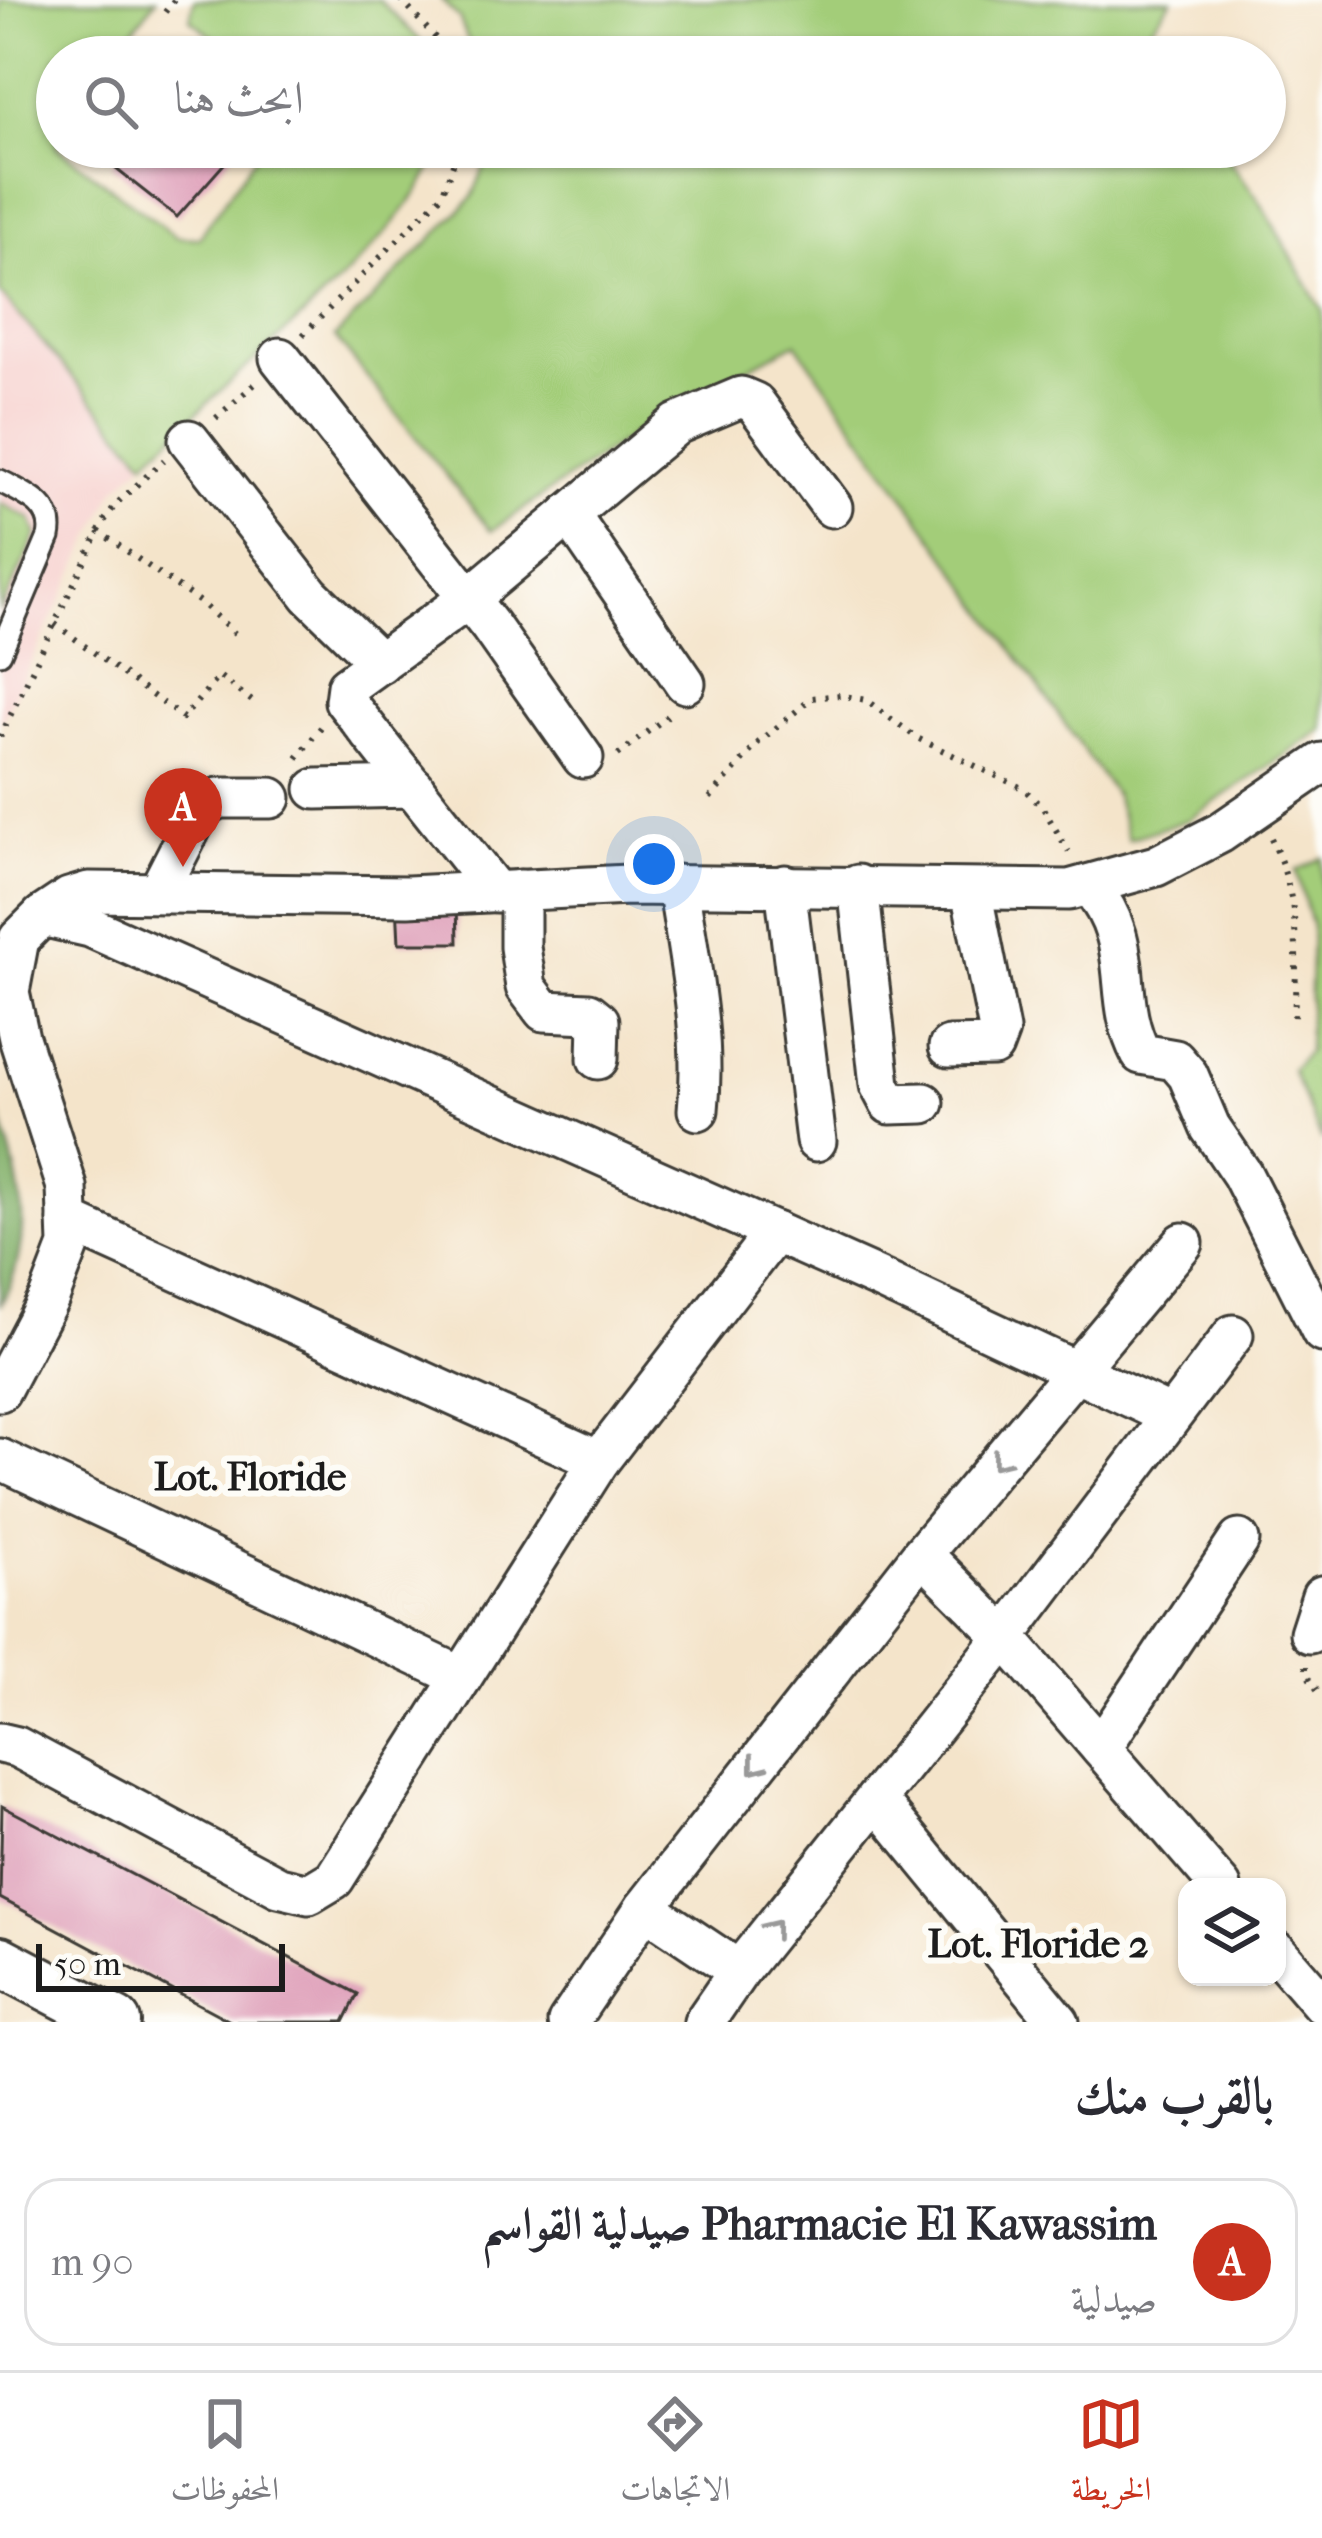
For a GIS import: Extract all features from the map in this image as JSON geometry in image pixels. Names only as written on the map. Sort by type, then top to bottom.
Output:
[{"type":"street","points":[[280,358],[468,599],[584,758]]},
{"type":"street","points":[[598,1059],[599,1021],[589,1013],[544,1011],[526,988],[508,891],[414,787],[343,696],[347,686],[468,599],[677,424],[741,398],[755,403],[832,507]]},
{"type":"street","points":[[190,440],[310,595],[380,663]]},
{"type":"street","points":[[568,514],[685,682]]},
{"type":"street","points":[[0,1391],[49,1298],[68,1246],[67,1186],[9,992],[19,939],[69,898],[89,892],[408,896],[678,886],[1069,890],[1156,866],[1322,763]]},
{"type":"street","points":[[316,789],[414,787]]},
{"type":"street","points":[[158,892],[201,808],[219,798],[271,798]]},
{"type":"street","points":[[678,886],[698,1012],[698,1110]]},
{"type":"street","points":[[785,886],[817,1141]]},
{"type":"street","points":[[858,886],[880,1084],[890,1104],[924,1103]]},
{"type":"street","points":[[1089,886],[1110,911],[1120,940],[1132,1037],[1141,1054],[1175,1060],[1188,1075],[1210,1127],[1242,1174],[1322,1332]]},
{"type":"street","points":[[949,1047],[993,1046],[999,1030],[971,890]]},
{"type":"street","points":[[42,916],[90,927],[775,1232],[1171,1417]]},
{"type":"street","points":[[68,1221],[599,1461]]},
{"type":"street","points":[[0,1743],[17,1747],[279,1887],[309,1894],[334,1879],[599,1461],[775,1232]]},
{"type":"street","points":[[568,2022],[644,1908],[922,1554],[1184,1243]]},
{"type":"street","points":[[704,2022],[739,1971],[1005,1637],[1233,1335]]},
{"type":"street","points":[[0,1459],[462,1677]]},
{"type":"street","points":[[1100,1748],[1239,1540]]},
{"type":"street","points":[[922,1554],[1005,1637],[1213,1878]]},
{"type":"street","points":[[876,1798],[1037,2013]]},
{"type":"street","points":[[644,1908],[739,1971]]},
{"type":"street","points":[[1286,1962],[1322,2004]]},
{"type":"street","points":[[7,1976],[116,2022]]},
{"type":"lane","points":[[0,481],[45,509],[51,528],[0,652]]},
{"type":"path","points":[[165,12],[174,0]]},
{"type":"path","points":[[400,0],[434,36]]},
{"type":"path","points":[[98,531],[204,605],[239,638]]},
{"type":"path","points":[[55,624],[183,718],[219,676],[253,701]]},
{"type":"path","points":[[584,758],[596,765],[612,760],[682,705],[687,698],[685,682]]},
{"type":"path","points":[[710,798],[759,742],[812,698],[840,695],[866,700],[917,738],[1024,789],[1043,808],[1089,886]]},
{"type":"path","points":[[1256,808],[1282,861],[1298,933],[1294,1019]]},
{"type":"shaded area","points":[[0,293],[145,461],[115,490],[0,725]]},
{"type":"green space","points":[[0,0],[156,0],[128,36],[36,36],[36,168],[85,168],[176,237],[199,238],[247,168],[431,168],[409,204],[354,267],[145,461],[0,293]]},
{"type":"green space","points":[[194,0],[379,0],[416,36],[212,36],[190,19]]},
{"type":"green space","points":[[441,0],[1172,0],[1145,36],[466,36],[459,18]]},
{"type":"green space","points":[[484,168],[1235,168],[1259,200],[1322,310],[1322,730],[1188,820],[1128,839],[1115,795],[796,343],[677,404],[491,531],[335,337],[472,198]]},
{"type":"green space","points":[[0,503],[31,519],[37,535],[0,612]]},
{"type":"green space","points":[[1322,858],[1322,1141],[1292,1070],[1308,1051],[1312,927],[1296,871]]},
{"type":"green space","points":[[0,1116],[19,1188],[22,1235],[0,1306]]},
{"type":"building","points":[[115,168],[220,168],[177,217]]},
{"type":"building","points":[[457,902],[458,943],[399,943],[397,903]]},
{"type":"building","points":[[2,1806],[358,1994],[344,2022],[232,2022],[0,1898]]},
{"type":"place","name":"Pharmacie El Kawassim صيدلية القواسم","points":[[183,867]]},
{"type":"district","name":"Lot. Floride","points":[[250,1476]]},
{"type":"district","name":"Lot. Floride 2","points":[[1038,1943]]}]
